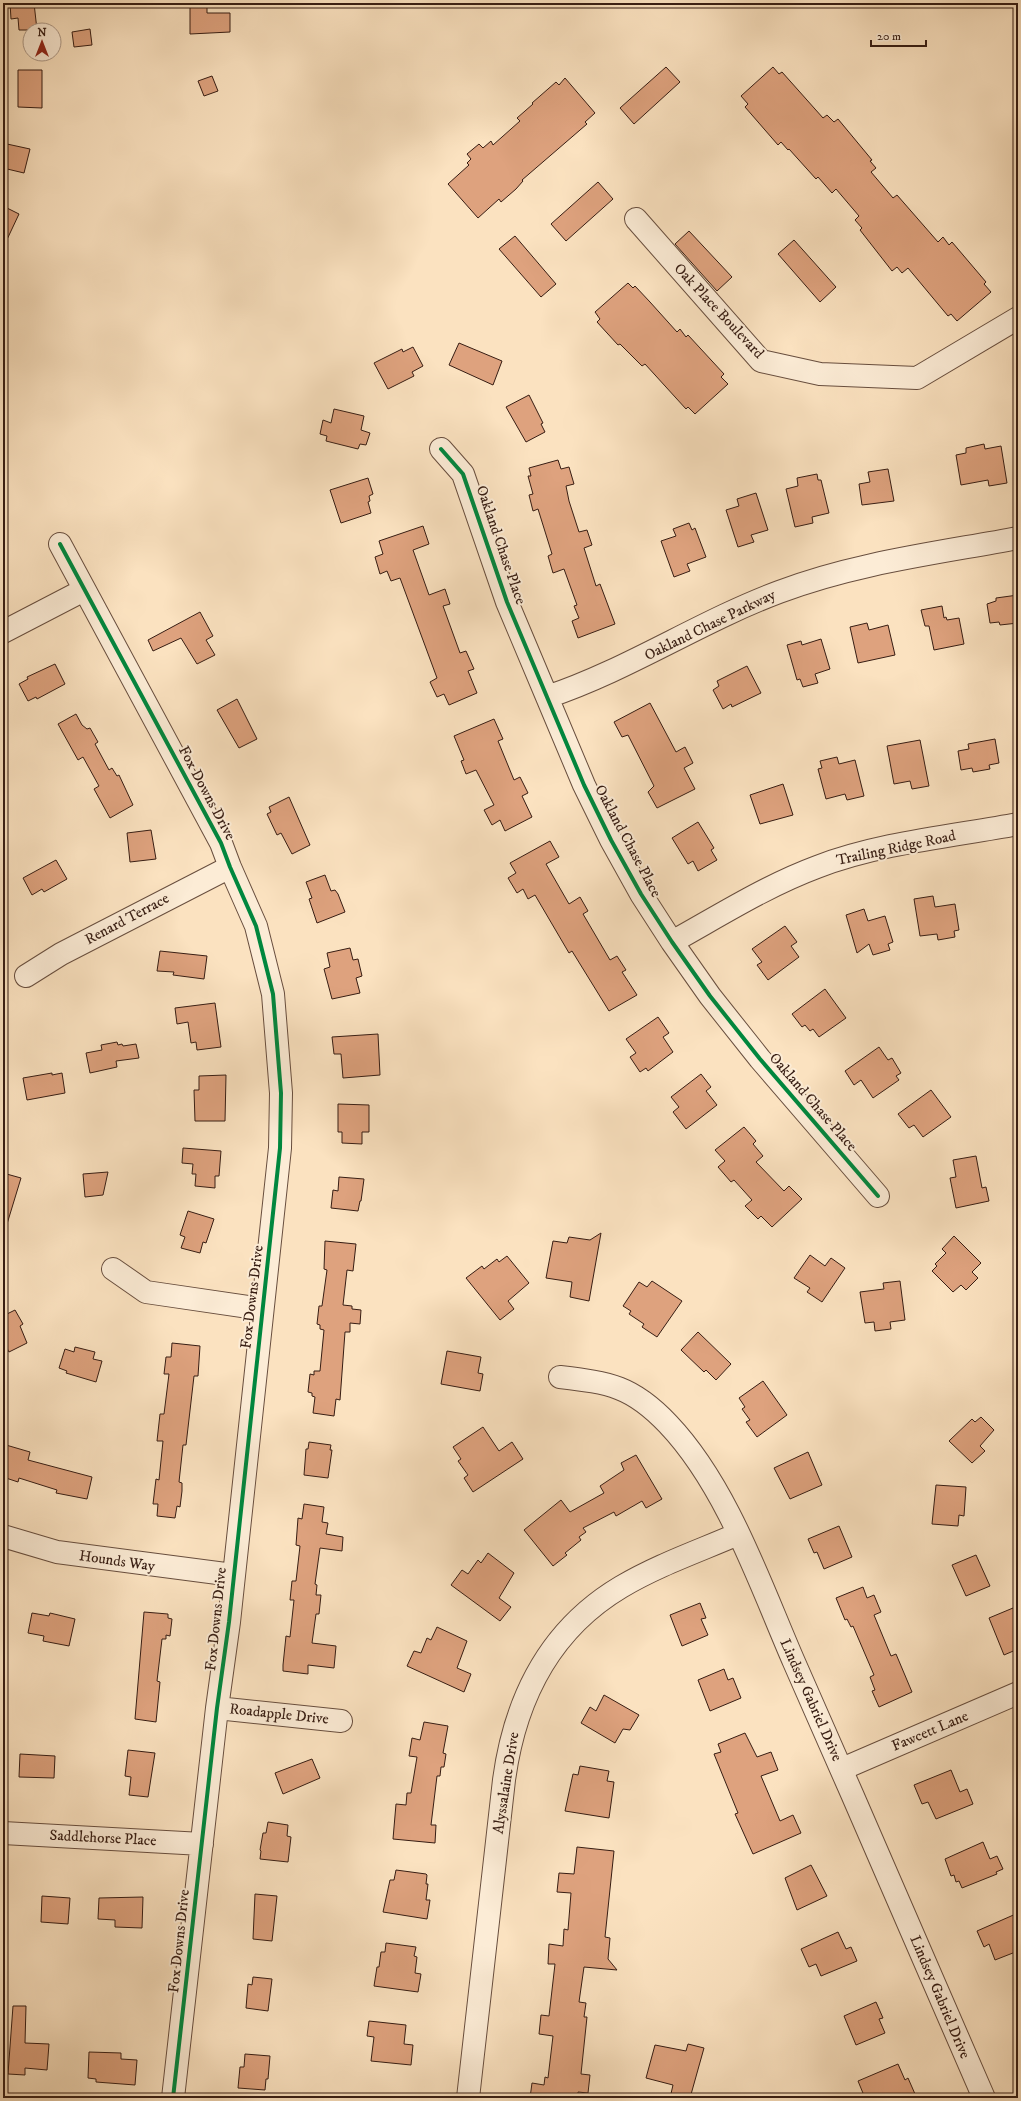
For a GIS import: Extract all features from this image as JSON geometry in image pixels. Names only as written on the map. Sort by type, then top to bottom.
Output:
[{"type":"street","name":"Oak Place Boulevard","points":[[636,220],[761,361],[820,374],[917,378],[1018,318]]},
{"type":"street","name":"Oakland Chase Place","points":[[441,449],[463,474],[507,602],[584,785],[611,840],[641,894],[672,942],[710,996],[760,1059],[878,1196]]},
{"type":"street","name":"Oakland Chase Parkway","points":[[547,697],[583,685],[654,652],[737,609],[780,592],[877,564],[1018,538]]},
{"type":"street","name":"Fox Downs Drive","points":[[60,544],[221,843],[256,926],[271,986],[279,1070],[280,1148],[229,1622],[217,1708],[174,2098]]},
{"type":"street","points":[[3,632],[84,590]]},
{"type":"street","name":"Trailing Ridge Road","points":[[672,942],[778,883],[817,866],[871,851],[1018,824]]},
{"type":"street","name":"Renard Terrace","points":[[26,976],[62,954],[230,867]]},
{"type":"street","points":[[113,1269],[146,1292],[262,1309]]},
{"type":"street","name":"Lindsey Gabriel Drive","points":[[560,1377],[602,1382],[618,1387],[632,1394],[653,1410],[668,1425],[702,1467],[713,1484],[738,1534],[842,1769],[984,2098]]},
{"type":"street","name":"Alyssalaine Drive","points":[[468,2098],[504,1780],[509,1744],[522,1702],[547,1657],[580,1619],[600,1601],[643,1575],[738,1534]]},
{"type":"street","name":"Hounds Way","points":[[3,1536],[57,1552],[233,1575]]},
{"type":"street","name":"Fawcett Lane","points":[[842,1769],[1018,1693]]},
{"type":"street","name":"Roadapple Drive","points":[[217,1708],[341,1721]]},
{"type":"street","name":"Saddlehorse Place","points":[[3,1833],[202,1844]]},
{"type":"building","points":[[10,3],[34,3],[36,22],[22,22],[22,30],[19,30],[18,18],[11,19]]},
{"type":"building","points":[[190,3],[207,3],[207,13],[230,13],[230,32],[190,34]]},
{"type":"building","points":[[90,29],[92,45],[74,47],[72,32]]},
{"type":"building","points":[[666,67],[680,82],[634,124],[620,108]]},
{"type":"building","points":[[773,67],[779,74],[782,72],[823,118],[827,115],[834,122],[838,119],[872,160],[870,161],[876,168],[871,172],[893,198],[897,195],[938,242],[943,237],[949,245],[952,242],[986,282],[984,284],[991,292],[957,321],[951,314],[948,316],[908,268],[902,273],[897,267],[892,271],[860,230],[862,228],[855,220],[859,216],[836,189],[832,193],[818,177],[816,179],[789,149],[788,150],[781,142],[778,145],[745,107],[748,104],[741,96]]},
{"type":"building","points":[[18,70],[42,70],[42,108],[18,107]]},
{"type":"building","points":[[212,76],[218,91],[204,96],[198,81]]},
{"type":"building","points":[[565,78],[595,113],[585,122],[587,124],[522,180],[523,181],[516,189],[501,202],[499,199],[478,218],[448,184],[469,165],[467,163],[471,159],[467,154],[479,144],[483,148],[491,141],[493,145],[520,121],[517,118],[533,104],[532,103],[556,82],[559,85]]},
{"type":"building","points":[[7,144],[30,149],[24,173],[3,168]]},
{"type":"building","points":[[598,182],[613,199],[566,241],[551,224]]},
{"type":"building","points":[[3,206],[19,214],[3,248]]},
{"type":"building","points":[[689,231],[732,277],[717,291],[675,244]]},
{"type":"building","points":[[515,236],[556,284],[541,297],[499,249]]},
{"type":"building","points":[[794,240],[836,287],[820,302],[778,254]]},
{"type":"building","points":[[628,283],[633,288],[635,286],[677,332],[680,329],[686,337],[688,335],[724,374],[721,377],[728,384],[695,414],[688,407],[686,409],[645,364],[642,366],[620,344],[618,345],[597,322],[600,319],[595,312]]},
{"type":"building","points":[[459,343],[502,361],[493,385],[449,365]]},
{"type":"building","points":[[413,347],[423,366],[412,372],[414,376],[388,389],[374,363],[402,349],[403,352]]},
{"type":"building","points":[[529,395],[543,423],[541,424],[545,432],[526,442],[506,407]]},
{"type":"building","points":[[334,409],[364,416],[361,430],[370,433],[366,445],[360,444],[358,449],[326,441],[327,436],[320,434],[323,420],[331,423]]},
{"type":"building","points":[[984,444],[985,449],[1001,446],[1007,483],[989,486],[988,480],[961,485],[956,455],[966,453],[966,448]]},
{"type":"building","points":[[558,460],[561,469],[569,467],[574,484],[566,486],[569,501],[579,532],[587,530],[592,545],[584,548],[596,586],[600,584],[615,624],[578,638],[572,621],[579,618],[574,606],[577,605],[564,569],[553,573],[548,556],[552,554],[538,509],[533,511],[529,495],[533,494],[528,476],[531,476],[529,468]]},
{"type":"building","points":[[888,469],[894,501],[862,505],[859,484],[870,482],[868,472]]},
{"type":"building","points":[[817,474],[818,480],[821,480],[829,513],[812,517],[813,523],[795,527],[786,489],[798,486],[797,478]]},
{"type":"building","points":[[368,478],[373,494],[369,496],[370,501],[368,502],[371,513],[341,523],[330,490]]},
{"type":"building","points":[[756,493],[768,530],[751,535],[754,542],[738,547],[726,510],[739,506],[737,499]]},
{"type":"building","points":[[689,523],[692,530],[695,528],[706,557],[687,564],[690,571],[674,577],[661,541],[676,536],[673,529]]},
{"type":"building","points":[[423,526],[429,544],[413,550],[429,595],[445,589],[450,604],[443,606],[460,653],[466,651],[474,669],[468,671],[477,693],[449,705],[444,694],[437,697],[430,682],[437,678],[400,578],[391,581],[387,571],[380,574],[375,557],[383,554],[379,541]]},
{"type":"building","points":[[1018,595],[1018,623],[1000,625],[999,622],[990,623],[987,604],[996,601],[996,598]]},
{"type":"building","points":[[942,606],[944,618],[946,617],[947,620],[959,618],[964,644],[934,650],[929,626],[925,626],[921,610]]},
{"type":"building","points":[[200,612],[213,636],[206,640],[215,655],[197,664],[181,638],[153,651],[148,640]]},
{"type":"building","points":[[867,623],[869,630],[888,625],[895,655],[858,663],[850,627]]},
{"type":"building","points":[[821,639],[830,669],[815,674],[818,683],[803,687],[800,679],[797,680],[787,645],[801,641],[802,645]]},
{"type":"building","points":[[55,664],[65,684],[37,699],[36,697],[28,701],[19,684],[28,679],[27,677]]},
{"type":"building","points":[[747,666],[761,693],[732,707],[731,704],[723,709],[713,690],[719,686],[717,681]]},
{"type":"building","points":[[237,699],[257,739],[239,748],[217,710]]},
{"type":"building","points":[[650,703],[676,752],[685,747],[693,763],[684,768],[695,789],[657,808],[648,792],[654,786],[628,735],[622,737],[614,722]]},
{"type":"building","points":[[76,714],[82,725],[87,729],[90,728],[98,742],[95,744],[109,770],[112,768],[117,776],[119,775],[133,805],[110,818],[94,789],[99,786],[83,757],[78,760],[58,724]]},
{"type":"building","points":[[494,719],[503,739],[498,741],[514,780],[520,777],[528,793],[522,796],[532,817],[505,831],[500,820],[492,825],[484,810],[494,805],[476,770],[466,774],[461,761],[464,760],[454,736]]},
{"type":"building","points":[[995,739],[999,763],[989,765],[990,769],[973,772],[972,768],[961,770],[958,751],[969,749],[968,744]]},
{"type":"building","points":[[920,740],[929,786],[912,789],[910,781],[894,784],[887,746]]},
{"type":"building","points":[[837,757],[839,764],[855,760],[864,796],[847,800],[845,794],[826,799],[818,769],[822,768],[820,761]]},
{"type":"building","points":[[783,784],[793,815],[760,824],[750,795]]},
{"type":"building","points":[[289,797],[310,845],[292,854],[281,833],[277,835],[267,814],[271,812],[269,807]]},
{"type":"building","points":[[698,822],[714,848],[711,850],[717,860],[698,871],[693,861],[688,864],[672,838]]},
{"type":"building","points":[[151,830],[156,859],[130,862],[127,833]]},
{"type":"building","points":[[550,841],[559,857],[546,864],[569,904],[580,897],[588,911],[583,914],[610,960],[617,956],[626,970],[622,972],[637,995],[609,1011],[572,951],[569,953],[535,895],[528,899],[523,889],[517,893],[508,878],[516,873],[510,863]]},
{"type":"building","points":[[56,860],[67,879],[44,892],[42,889],[32,895],[23,878]]},
{"type":"building","points":[[325,875],[331,891],[335,890],[338,894],[345,912],[317,923],[309,899],[312,898],[306,882]]},
{"type":"building","points":[[933,896],[935,907],[955,904],[959,930],[954,931],[955,937],[938,940],[937,934],[920,936],[914,899]]},
{"type":"building","points":[[864,909],[868,921],[885,916],[893,942],[888,944],[890,950],[873,955],[869,944],[857,953],[846,915]]},
{"type":"building","points":[[785,926],[797,942],[791,946],[799,957],[768,980],[757,965],[762,962],[752,949]]},
{"type":"building","points":[[350,948],[353,960],[358,959],[362,976],[356,978],[360,993],[332,999],[324,969],[330,967],[327,953]]},
{"type":"building","points":[[160,951],[207,956],[204,979],[173,975],[174,972],[157,971]]},
{"type":"building","points":[[825,989],[846,1018],[819,1037],[813,1029],[810,1031],[805,1025],[802,1027],[792,1014]]},
{"type":"building","points":[[215,1003],[221,1047],[197,1050],[196,1042],[191,1043],[188,1022],[177,1024],[175,1008]]},
{"type":"building","points":[[658,1017],[669,1033],[663,1037],[673,1052],[648,1071],[646,1068],[640,1072],[630,1057],[636,1053],[626,1039]]},
{"type":"building","points":[[378,1034],[380,1075],[343,1078],[341,1054],[334,1054],[332,1037]]},
{"type":"building","points":[[117,1042],[118,1045],[122,1044],[123,1046],[136,1044],[139,1058],[116,1061],[117,1067],[90,1073],[86,1053],[102,1050],[101,1045]]},
{"type":"building","points":[[879,1047],[888,1060],[892,1058],[901,1073],[896,1076],[899,1080],[873,1098],[861,1080],[854,1085],[845,1071]]},
{"type":"building","points":[[52,1073],[52,1075],[62,1073],[65,1093],[27,1100],[23,1078]]},
{"type":"building","points":[[701,1074],[711,1087],[706,1091],[717,1105],[686,1129],[673,1112],[679,1107],[671,1097]]},
{"type":"building","points":[[226,1075],[225,1121],[195,1121],[194,1090],[199,1090],[199,1076]]},
{"type":"building","points":[[931,1090],[951,1117],[923,1137],[914,1125],[909,1128],[898,1114]]},
{"type":"building","points":[[338,1104],[369,1105],[369,1132],[362,1132],[362,1144],[342,1143],[342,1132],[338,1132]]},
{"type":"building","points":[[744,1127],[756,1141],[753,1144],[763,1156],[756,1162],[784,1191],[789,1186],[802,1199],[772,1227],[761,1216],[758,1219],[745,1206],[752,1200],[734,1180],[731,1182],[718,1167],[725,1161],[715,1150]]},
{"type":"building","points":[[183,1148],[221,1151],[219,1176],[215,1176],[215,1188],[195,1186],[196,1174],[192,1174],[193,1164],[182,1163]]},
{"type":"building","points":[[976,1156],[982,1188],[986,1187],[989,1201],[956,1208],[950,1178],[956,1177],[953,1160]]},
{"type":"building","points":[[108,1172],[103,1195],[85,1197],[83,1174]]},
{"type":"building","points":[[3,1173],[21,1178],[7,1224],[3,1224]]},
{"type":"building","points":[[339,1177],[364,1179],[358,1211],[331,1208],[333,1190],[338,1191]]},
{"type":"building","points":[[188,1211],[214,1219],[206,1243],[203,1242],[200,1253],[181,1248],[185,1237],[180,1235]]},
{"type":"building","points":[[601,1233],[589,1301],[570,1297],[572,1282],[546,1278],[553,1241],[567,1243],[569,1237],[590,1240]]},
{"type":"building","points":[[954,1236],[981,1263],[972,1272],[978,1278],[966,1290],[961,1285],[953,1292],[932,1271],[937,1266],[935,1264],[946,1253],[942,1249]]},
{"type":"building","points":[[325,1241],[356,1244],[353,1271],[347,1270],[343,1305],[352,1306],[352,1309],[361,1310],[360,1324],[350,1323],[350,1332],[345,1332],[340,1400],[336,1399],[334,1416],[313,1413],[315,1397],[312,1396],[312,1393],[308,1392],[310,1374],[314,1375],[314,1371],[320,1371],[324,1330],[320,1329],[320,1325],[317,1324],[319,1306],[322,1306],[327,1270],[324,1269]]},
{"type":"building","points":[[810,1255],[825,1266],[831,1258],[845,1268],[822,1302],[807,1292],[810,1288],[794,1278]]},
{"type":"building","points":[[507,1256],[529,1283],[508,1301],[514,1309],[500,1320],[466,1278],[482,1266],[484,1269],[497,1259],[499,1262]]},
{"type":"building","points":[[652,1281],[682,1301],[657,1337],[642,1327],[644,1324],[629,1314],[631,1311],[623,1306],[639,1282],[647,1287]]},
{"type":"building","points":[[900,1281],[905,1320],[890,1322],[891,1329],[875,1331],[874,1322],[865,1323],[860,1292],[884,1289],[883,1283]]},
{"type":"building","points":[[15,1310],[23,1324],[20,1326],[27,1343],[9,1352],[3,1341],[3,1316]]},
{"type":"building","points":[[698,1332],[731,1364],[716,1380],[706,1370],[704,1372],[681,1350]]},
{"type":"building","points":[[172,1343],[200,1346],[198,1376],[194,1376],[186,1445],[183,1445],[179,1482],[182,1483],[180,1507],[177,1506],[175,1518],[157,1516],[158,1504],[153,1504],[156,1479],[159,1480],[163,1441],[157,1441],[160,1414],[164,1414],[169,1374],[164,1374],[166,1357],[171,1357]]},
{"type":"building","points":[[75,1347],[95,1352],[93,1359],[102,1361],[96,1382],[66,1373],[67,1371],[59,1368],[65,1349],[74,1352]]},
{"type":"building","points":[[447,1351],[481,1357],[478,1373],[483,1374],[480,1391],[441,1384]]},
{"type":"building","points":[[763,1381],[787,1415],[757,1437],[746,1422],[750,1420],[742,1409],[745,1407],[739,1398]]},
{"type":"building","points":[[981,1417],[994,1430],[980,1446],[985,1451],[972,1463],[949,1441],[972,1419],[975,1422]]},
{"type":"building","points":[[483,1427],[499,1451],[512,1442],[523,1459],[473,1492],[464,1478],[468,1475],[458,1461],[461,1459],[453,1447]]},
{"type":"building","points":[[309,1442],[331,1445],[330,1450],[332,1450],[328,1478],[304,1475],[306,1449],[308,1449]]},
{"type":"building","points":[[6,1445],[30,1452],[28,1460],[92,1477],[87,1499],[56,1493],[57,1490],[19,1478],[18,1482],[3,1477],[3,1454]]},
{"type":"building","points":[[808,1452],[822,1485],[790,1499],[774,1468]]},
{"type":"building","points":[[636,1455],[662,1499],[646,1508],[642,1501],[616,1516],[614,1512],[583,1528],[586,1532],[579,1537],[581,1540],[565,1553],[567,1555],[553,1566],[524,1530],[561,1500],[570,1512],[604,1493],[600,1486],[624,1470],[621,1463]]},
{"type":"building","points":[[936,1485],[966,1487],[964,1516],[959,1515],[958,1526],[932,1524]]},
{"type":"building","points":[[304,1504],[324,1507],[322,1522],[328,1523],[326,1534],[343,1537],[342,1551],[320,1548],[315,1584],[317,1585],[316,1595],[321,1595],[319,1614],[316,1614],[312,1643],[336,1646],[334,1668],[308,1665],[308,1674],[283,1671],[286,1636],[290,1637],[294,1600],[290,1600],[292,1581],[296,1581],[300,1546],[296,1545],[298,1518],[302,1519]]},
{"type":"building","points":[[839,1526],[852,1557],[824,1569],[817,1552],[814,1553],[808,1539]]},
{"type":"building","points":[[488,1553],[514,1573],[499,1598],[511,1607],[500,1621],[451,1585],[462,1570],[468,1574],[478,1560],[481,1563]]},
{"type":"building","points":[[976,1555],[990,1586],[966,1596],[952,1565]]},
{"type":"building","points":[[863,1587],[867,1598],[874,1595],[881,1612],[874,1615],[891,1656],[896,1654],[912,1692],[879,1707],[872,1691],[875,1690],[870,1677],[874,1675],[853,1626],[851,1627],[847,1619],[845,1620],[836,1598]]},
{"type":"building","points":[[700,1603],[706,1618],[701,1619],[708,1635],[682,1646],[670,1615]]},
{"type":"building","points":[[1013,1608],[1018,1620],[1018,1649],[1004,1655],[989,1618]]},
{"type":"building","points":[[144,1612],[168,1614],[168,1618],[172,1619],[170,1636],[166,1635],[166,1639],[162,1639],[157,1681],[160,1682],[156,1722],[135,1719]]},
{"type":"building","points":[[32,1613],[49,1616],[50,1613],[75,1619],[69,1646],[43,1641],[44,1636],[28,1633]]},
{"type":"building","points":[[437,1627],[467,1641],[457,1668],[471,1674],[464,1692],[407,1666],[414,1651],[421,1653],[427,1638],[431,1640]]},
{"type":"building","points":[[724,1669],[728,1680],[733,1678],[741,1698],[710,1711],[698,1680]]},
{"type":"building","points":[[604,1695],[639,1715],[630,1730],[623,1729],[615,1743],[581,1723],[590,1707],[596,1711]]},
{"type":"building","points":[[424,1722],[448,1726],[443,1753],[446,1754],[444,1767],[441,1767],[440,1776],[437,1776],[431,1825],[436,1825],[435,1843],[393,1839],[396,1804],[406,1805],[407,1793],[411,1793],[417,1757],[409,1756],[412,1738],[420,1740]]},
{"type":"building","points":[[745,1733],[757,1757],[771,1752],[778,1770],[761,1776],[780,1821],[793,1815],[801,1833],[753,1854],[735,1814],[738,1813],[714,1754],[721,1752],[718,1744]]},
{"type":"building","points":[[128,1750],[155,1753],[148,1797],[129,1795],[131,1777],[125,1776]]},
{"type":"building","points":[[20,1754],[55,1756],[54,1778],[19,1777]]},
{"type":"building","points":[[312,1759],[320,1778],[283,1794],[275,1773]]},
{"type":"building","points":[[580,1766],[609,1771],[607,1781],[614,1782],[609,1818],[565,1811],[573,1774],[578,1775]]},
{"type":"building","points":[[951,1770],[960,1792],[967,1789],[973,1804],[936,1819],[928,1802],[922,1804],[914,1785]]},
{"type":"building","points":[[268,1822],[288,1825],[287,1836],[291,1837],[288,1862],[260,1859],[263,1833],[266,1833]]},
{"type":"building","points":[[983,1842],[990,1859],[997,1856],[1003,1869],[996,1872],[997,1874],[962,1888],[959,1881],[956,1882],[954,1875],[951,1876],[945,1859]]},
{"type":"building","points":[[577,1847],[614,1851],[605,1937],[610,1938],[608,1959],[617,1970],[584,1967],[579,2002],[586,2003],[584,2017],[587,2017],[581,2074],[590,2075],[588,2093],[578,2092],[578,2098],[530,2098],[532,2083],[544,2085],[545,2077],[548,2078],[553,2036],[539,2034],[541,2015],[549,2016],[555,1964],[548,1964],[549,1944],[563,1946],[564,1929],[568,1930],[571,1893],[557,1892],[559,1873],[574,1874]]},
{"type":"building","points":[[811,1865],[827,1896],[797,1910],[785,1878]]},
{"type":"building","points":[[396,1870],[427,1875],[426,1884],[428,1884],[426,1900],[430,1900],[427,1919],[383,1912],[390,1880],[394,1880]]},
{"type":"building","points":[[255,1894],[277,1896],[272,1941],[253,1939]]},
{"type":"building","points":[[42,1896],[70,1898],[68,1924],[41,1922]]},
{"type":"building","points":[[143,1897],[142,1928],[115,1927],[115,1920],[98,1919],[99,1898]]},
{"type":"building","points":[[1018,1913],[1018,1951],[995,1960],[989,1944],[984,1947],[977,1931]]},
{"type":"building","points":[[838,1932],[846,1949],[851,1947],[857,1961],[821,1976],[816,1964],[809,1967],[801,1949]]},
{"type":"building","points":[[386,1943],[416,1947],[414,1956],[417,1957],[415,1973],[421,1974],[418,1992],[374,1986],[381,1952],[385,1952]]},
{"type":"building","points":[[253,1977],[272,1979],[268,2011],[246,2008],[248,1984],[252,1985]]},
{"type":"building","points":[[876,2002],[883,2018],[879,2019],[885,2033],[856,2045],[844,2016]]},
{"type":"building","points":[[13,2006],[26,2006],[25,2043],[49,2044],[47,2070],[25,2068],[25,2075],[8,2074]]},
{"type":"building","points":[[369,2021],[406,2025],[404,2044],[413,2045],[411,2065],[371,2061],[374,2037],[367,2036]]},
{"type":"building","points":[[688,2044],[704,2048],[690,2098],[670,2098],[673,2085],[646,2078],[655,2045],[686,2051]]},
{"type":"building","points":[[89,2052],[121,2053],[121,2059],[137,2060],[135,2085],[96,2082],[96,2079],[88,2078]]},
{"type":"building","points":[[245,2054],[270,2056],[268,2079],[266,2079],[265,2090],[238,2088],[240,2067],[244,2067]]},
{"type":"building","points":[[898,2064],[905,2080],[908,2078],[915,2094],[907,2098],[865,2098],[858,2081]]},
{"type":"cycle path","points":[[441,449],[463,474],[507,602],[584,785],[611,840],[641,894],[672,942],[710,996],[760,1059],[878,1196]]},
{"type":"cycle path","points":[[60,544],[221,843],[256,926],[273,994],[281,1093],[280,1148],[229,1622],[217,1708],[173,2098]]}]
